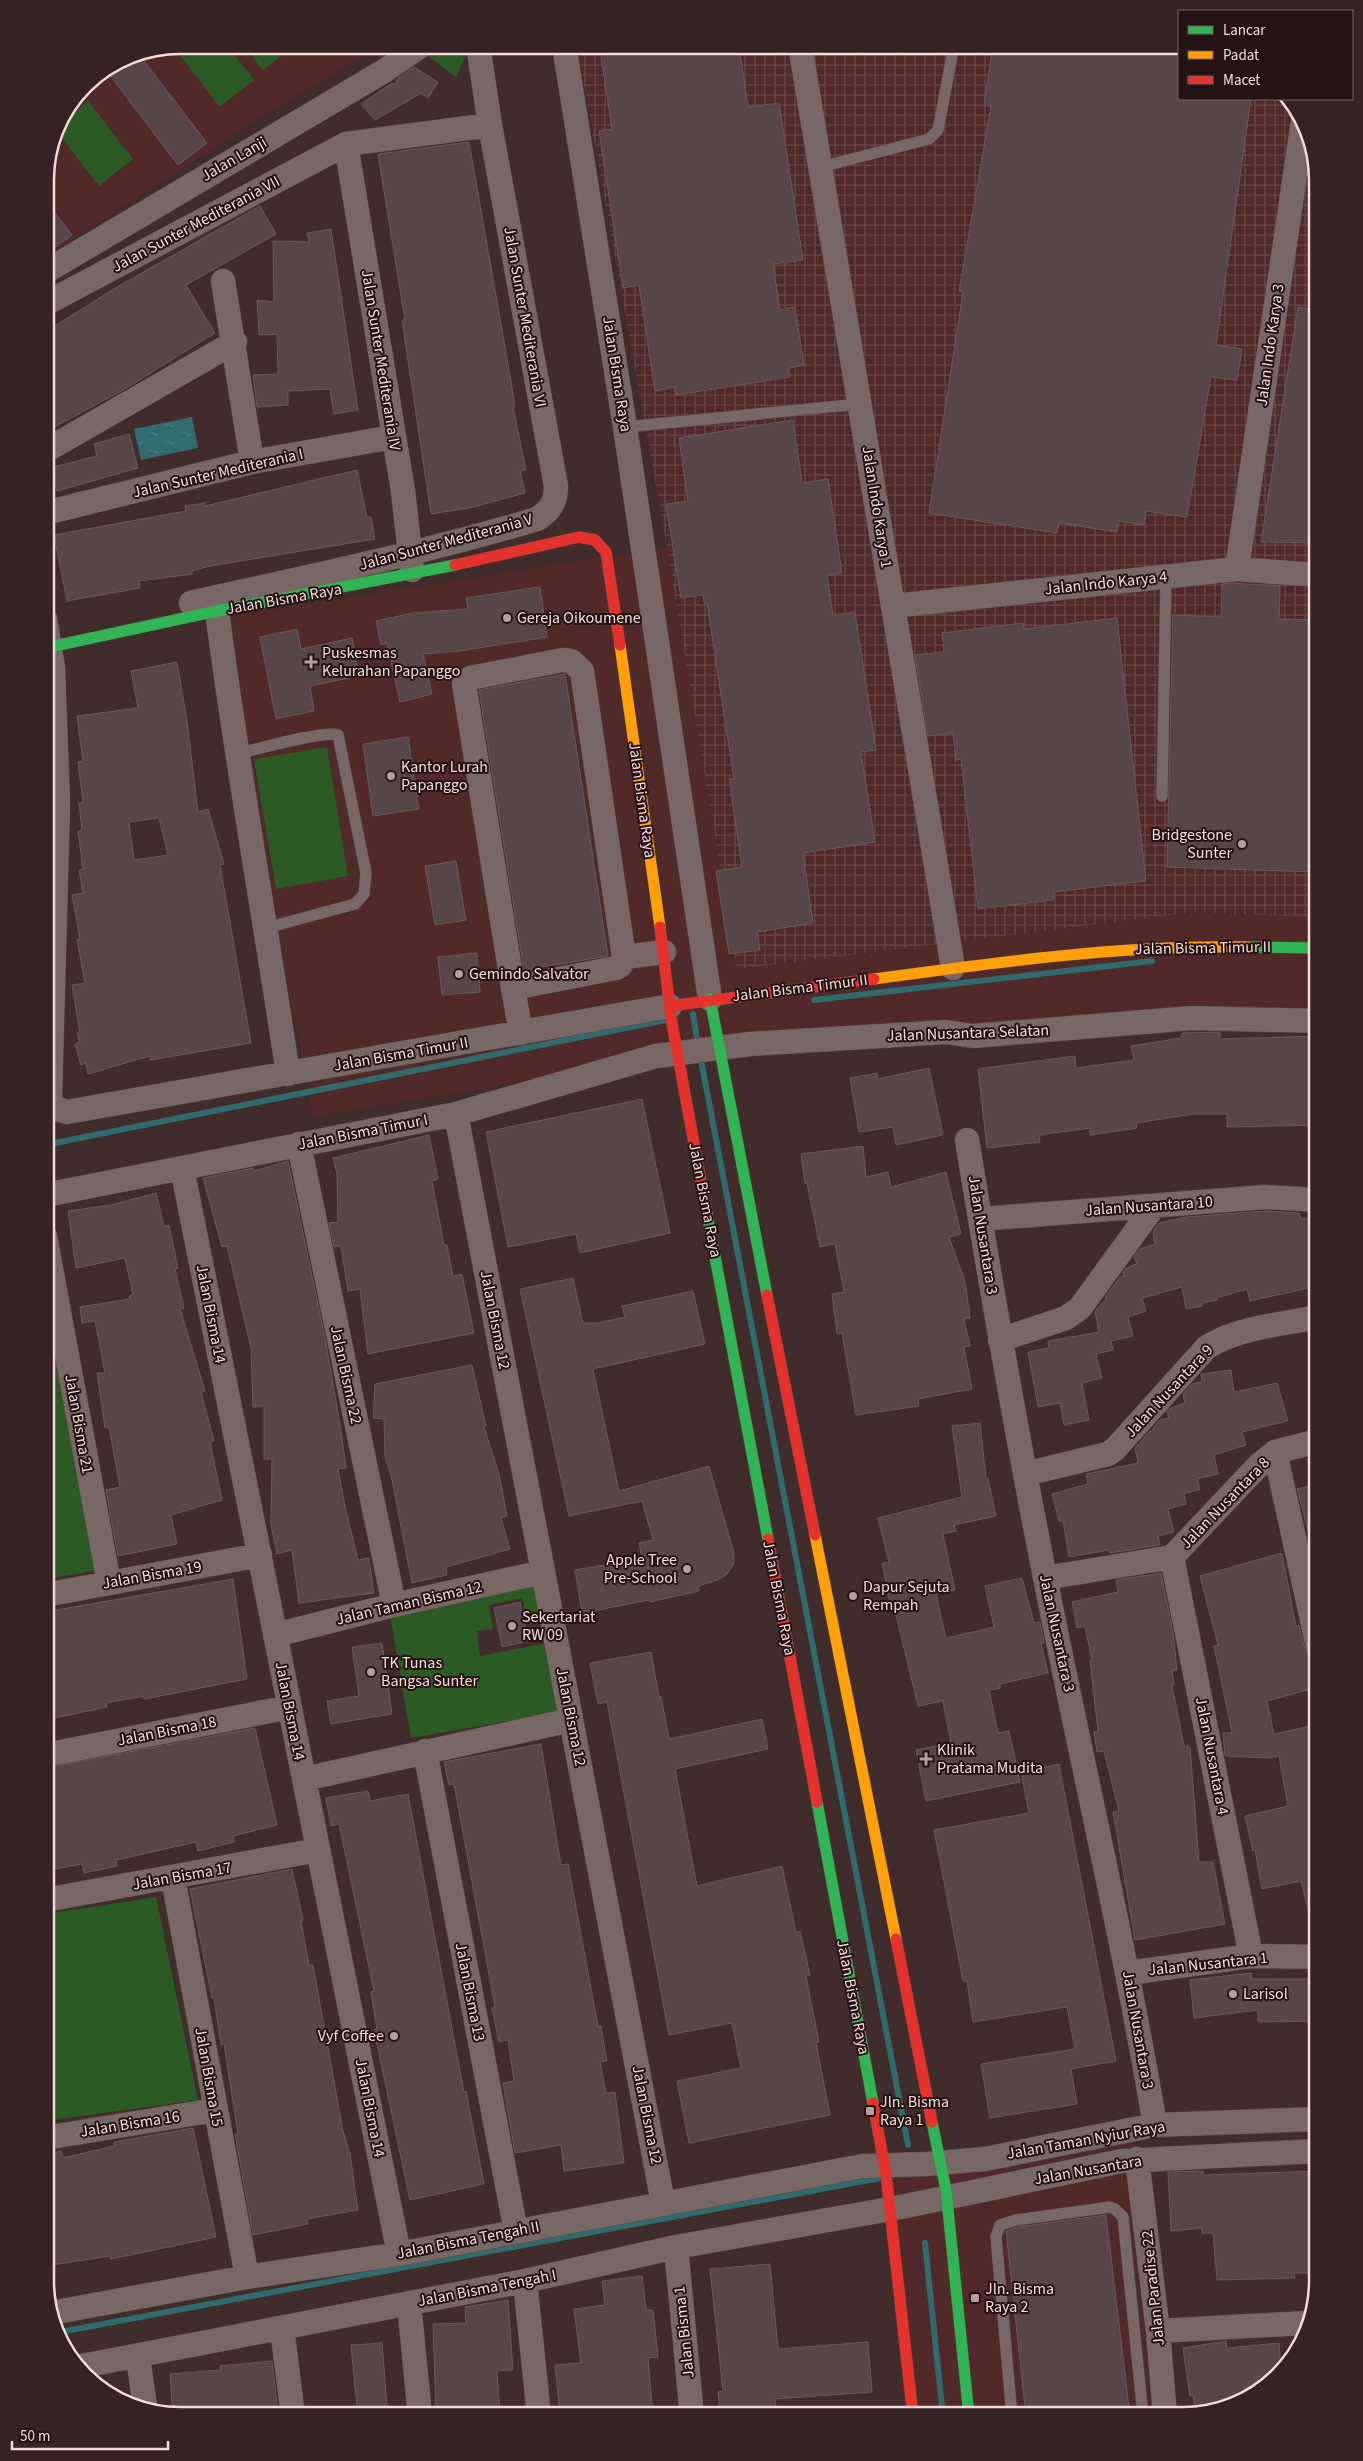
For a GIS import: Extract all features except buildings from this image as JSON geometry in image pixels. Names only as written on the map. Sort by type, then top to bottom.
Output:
[{"type":"street","name":"Jalan Lanji","points":[[54,267],[384,71],[409,54]]},
{"type":"street","name":"Jalan Sunter Mediterania VI","points":[[479,54],[490,124],[556,486],[555,501],[550,508]]},
{"type":"street","name":"Jalan Bisma Raya","points":[[565,54],[625,427],[716,1045],[942,2164],[947,2194],[968,2407]]},
{"type":"street","name":"Jalan Indo Karya 1","points":[[801,54],[953,968]]},
{"type":"street","points":[[346,144],[490,124]]},
{"type":"street","name":"Jalan Indo Karya 3","points":[[1237,569],[1301,134]]},
{"type":"street","name":"Jalan Sunter Mediterania VII","points":[[54,299],[346,144]]},
{"type":"street","name":"Jalan Sunter Mediterania IV","points":[[346,144],[403,491],[411,565]]},
{"type":"street","points":[[223,281],[235,342],[252,462]]},
{"type":"street","points":[[54,446],[235,342]]},
{"type":"street","name":"Jalan Sunter Mediterania I","points":[[54,511],[252,462],[393,437]]},
{"type":"street","name":"Jalan Sunter Mediterania V","points":[[54,635],[411,565],[537,519],[550,508]]},
{"type":"street","name":"Jalan Bisma Raya","points":[[54,635],[217,611],[411,565],[579,537],[596,540],[606,552],[664,952],[670,1012],[680,1049],[891,2202],[912,2407]]},
{"type":"street","name":"Jalan Indo Karya 4","points":[[893,606],[1237,569],[1309,573]]},
{"type":"street","points":[[217,611],[236,754],[266,928],[288,1074]]},
{"type":"street","points":[[513,988],[616,968],[621,965],[624,957],[582,671],[571,661],[563,660],[470,678],[465,682],[464,687],[513,988],[521,1033]]},
{"type":"street","name":"Jalan Bisma Timur II","points":[[54,743],[58,804],[54,975]]},
{"type":"street","name":"Jalan Bisma Timur II","points":[[54,1107],[57,1110],[67,1112],[521,1033],[670,1012],[710,1003],[953,968],[1109,950],[1193,946],[1309,948]]},
{"type":"street","points":[[624,957],[664,952]]},
{"type":"street","name":"Jalan Nusantara Selatan","points":[[680,1049],[716,1045],[946,1032],[972,1036],[1192,1018],[1309,1021]]},
{"type":"street","name":"Jalan Bisma Timur I","points":[[54,1193],[456,1114],[680,1049]]},
{"type":"street","name":"Jalan Bisma 12","points":[[456,1114],[663,2203]]},
{"type":"street","name":"Jalan Nusantara 3","points":[[967,1140],[1000,1340],[1025,1474],[1128,1973],[1155,2125]]},
{"type":"street","name":"Jalan Bisma 22","points":[[299,1144],[394,1605]]},
{"type":"street","name":"Jalan Bisma 14","points":[[182,1168],[400,2254]]},
{"type":"street","name":"Jalan Nusantara 10","points":[[980,1219],[1276,1196],[1309,1199]]},
{"type":"street","points":[[1000,1340],[1066,1318],[1080,1308],[1154,1206]]},
{"type":"street","name":"Jalan Nusantara 9","points":[[1025,1474],[1108,1454],[1115,1449],[1206,1348],[1215,1341],[1234,1334],[1309,1319]]},
{"type":"street","name":"Jalan Bisma 21","points":[[55,1347],[109,1583]]},
{"type":"street","name":"Jalan Nusantara 8","points":[[1045,1578],[1172,1557],[1259,1465],[1275,1452],[1309,1443]]},
{"type":"street","points":[[1275,1452],[1309,1606]]},
{"type":"street","name":"Jalan Bisma 19","points":[[54,1592],[260,1556]]},
{"type":"street","name":"Jalan Nusantara 4","points":[[1172,1557],[1251,1956]]},
{"type":"street","name":"Jalan Taman Bisma 12","points":[[275,1635],[394,1605],[543,1572]]},
{"type":"street","name":"Jalan Bisma 18","points":[[54,1754],[290,1707]]},
{"type":"street","points":[[304,1779],[571,1720]]},
{"type":"street","name":"Jalan Bisma 13","points":[[425,1752],[516,2232]]},
{"type":"street","name":"Jalan Bisma 17","points":[[54,1898],[318,1850]]},
{"type":"street","name":"Jalan Bisma 15","points":[[172,1878],[247,2277]]},
{"type":"street","name":"Jalan Nusantara 1","points":[[1128,1973],[1251,1956],[1309,1958]]},
{"type":"street","name":"Jalan Bisma 16","points":[[54,2137],[216,2110]]},
{"type":"street","name":"Jalan Taman Nyiur Raya","points":[[885,2170],[985,2159],[1155,2125],[1309,2119]]},
{"type":"street","name":"Jalan Nusantara","points":[[891,2202],[947,2194],[1137,2159],[1309,2151]]},
{"type":"street","name":"Jalan Paradise 22","points":[[1137,2159],[1158,2331],[1164,2407]]},
{"type":"street","name":"Jalan Bisma Tengah II","points":[[57,2312],[247,2277],[400,2254],[863,2166],[885,2170]]},
{"type":"street","name":"Jalan Bisma Tengah I","points":[[86,2365],[525,2280],[891,2202]]},
{"type":"street","name":"Jalan Bisma 1","points":[[676,2247],[691,2407]]},
{"type":"street","points":[[525,2280],[538,2407]]},
{"type":"street","points":[[409,2303],[419,2407]]},
{"type":"street","points":[[1158,2331],[1302,2323]]},
{"type":"street","points":[[282,2328],[293,2407]]},
{"type":"street","points":[[138,2356],[144,2402]]},
{"type":"lane","points":[[820,167],[929,139],[938,130],[952,54]]},
{"type":"lane","points":[[625,427],[860,404]]},
{"type":"lane","points":[[1162,796],[1166,576]]},
{"type":"lane","points":[[236,754],[332,733],[338,735],[366,873],[364,894],[355,904],[266,928]]},
{"type":"lane","points":[[1011,2407],[996,2237],[998,2228],[1000,2225],[1016,2220],[1110,2207],[1116,2209],[1122,2217],[1142,2407]]},
{"type":"shaded area","points":[[171,54],[368,54],[269,112],[54,252],[54,171],[58,147],[63,131],[75,110],[85,97],[103,80],[131,63],[155,56]]},
{"type":"shaded area","points":[[579,54],[1178,54],[1178,100],[1280,100],[1283,103],[1300,131],[1307,155],[1309,171],[1309,917],[1195,912],[737,969],[667,547]]},
{"type":"shaded area","points":[[667,547],[737,969],[1195,912],[1309,917],[1309,1025],[1172,1020],[667,1058],[313,1117],[220,618]]},
{"type":"shaded area","points":[[1133,2129],[1150,2257],[1164,2407],[904,2407],[879,2163]]},
{"type":"green space","points":[[179,54],[234,54],[254,80],[220,107]]},
{"type":"green space","points":[[250,54],[283,54],[263,70]]},
{"type":"green space","points":[[430,54],[467,54],[456,77],[428,56]]},
{"type":"green space","points":[[88,101],[133,159],[99,186],[61,137],[73,114]]},
{"type":"green space","points":[[327,747],[348,876],[276,889],[254,759]]},
{"type":"green space","points":[[58,1352],[101,1570],[54,1578],[54,1353]]},
{"type":"green space","points":[[538,1577],[546,1613],[527,1618],[522,1598],[489,1605],[493,1629],[477,1631],[480,1656],[552,1642],[567,1711],[411,1738],[389,1609]]},
{"type":"green space","points":[[156,1897],[198,2100],[54,2120],[54,1913]]},
{"type":"water","points":[[192,417],[198,448],[141,460],[134,429]]},
{"type":"waterway","points":[[814,1000],[1152,961]]},
{"type":"waterway","points":[[693,1014],[698,1045]]},
{"type":"waterway","points":[[54,1143],[666,1020]]},
{"type":"waterway","points":[[700,1055],[908,2145]]},
{"type":"waterway","points":[[64,2331],[880,2178]]},
{"type":"waterway","points":[[925,2243],[942,2407]]},
{"type":"traffic: fast","points":[[54,646],[217,611],[455,565]]},
{"type":"traffic: fast","points":[[1247,947],[1309,948]]},
{"type":"traffic: fast","points":[[710,999],[767,1295]]},
{"type":"traffic: fast","points":[[707,1214],[768,1539]]},
{"type":"traffic: fast","points":[[817,1802],[873,2103]]},
{"type":"traffic: fast","points":[[932,2122],[946,2190],[968,2407]]},
{"type":"traffic: slow","points":[[620,645],[660,927]]},
{"type":"traffic: slow","points":[[874,979],[1060,956],[1153,949],[1247,947]]},
{"type":"traffic: slow","points":[[815,1535],[896,1939]]},
{"type":"traffic: jam","points":[[455,565],[579,537],[595,540],[606,552],[620,645]]},
{"type":"traffic: jam","points":[[660,927],[671,1018],[707,1214]]},
{"type":"traffic: jam","points":[[670,1006],[874,979]]},
{"type":"traffic: jam","points":[[767,1295],[815,1535]]},
{"type":"traffic: jam","points":[[768,1539],[817,1802]]},
{"type":"traffic: jam","points":[[896,1939],[932,2122]]},
{"type":"traffic: jam","points":[[873,2103],[886,2174],[912,2407]]},
{"type":"place","name":"Gereja Oikoumene","points":[[507,618]]},
{"type":"place","name":"Puskesmas Kelurahan Papanggo","points":[[311,662]]},
{"type":"place","name":"Kantor Lurah Papanggo","points":[[391,776]]},
{"type":"place","name":"Bridgestone Sunter","points":[[1242,844]]},
{"type":"place","name":"Gemindo Salvator","points":[[459,974]]},
{"type":"place","name":"Apple Tree Pre-School","points":[[687,1569]]},
{"type":"place","name":"Dapur Sejuta Rempah","points":[[853,1596]]},
{"type":"place","name":"Sekertariat RW 09","points":[[512,1626]]},
{"type":"place","name":"TK Tunas Bangsa Sunter","points":[[371,1672]]},
{"type":"place","name":"Klinik Pratama Mudita","points":[[926,1759]]},
{"type":"place","name":"Larisol","points":[[1233,1994]]},
{"type":"place","name":"Vyf Coffee","points":[[394,2036]]},
{"type":"place","name":"Jln. Bisma Raya 1","points":[[870,2111]]},
{"type":"place","name":"Jln. Bisma Raya 2","points":[[975,2298]]}]
